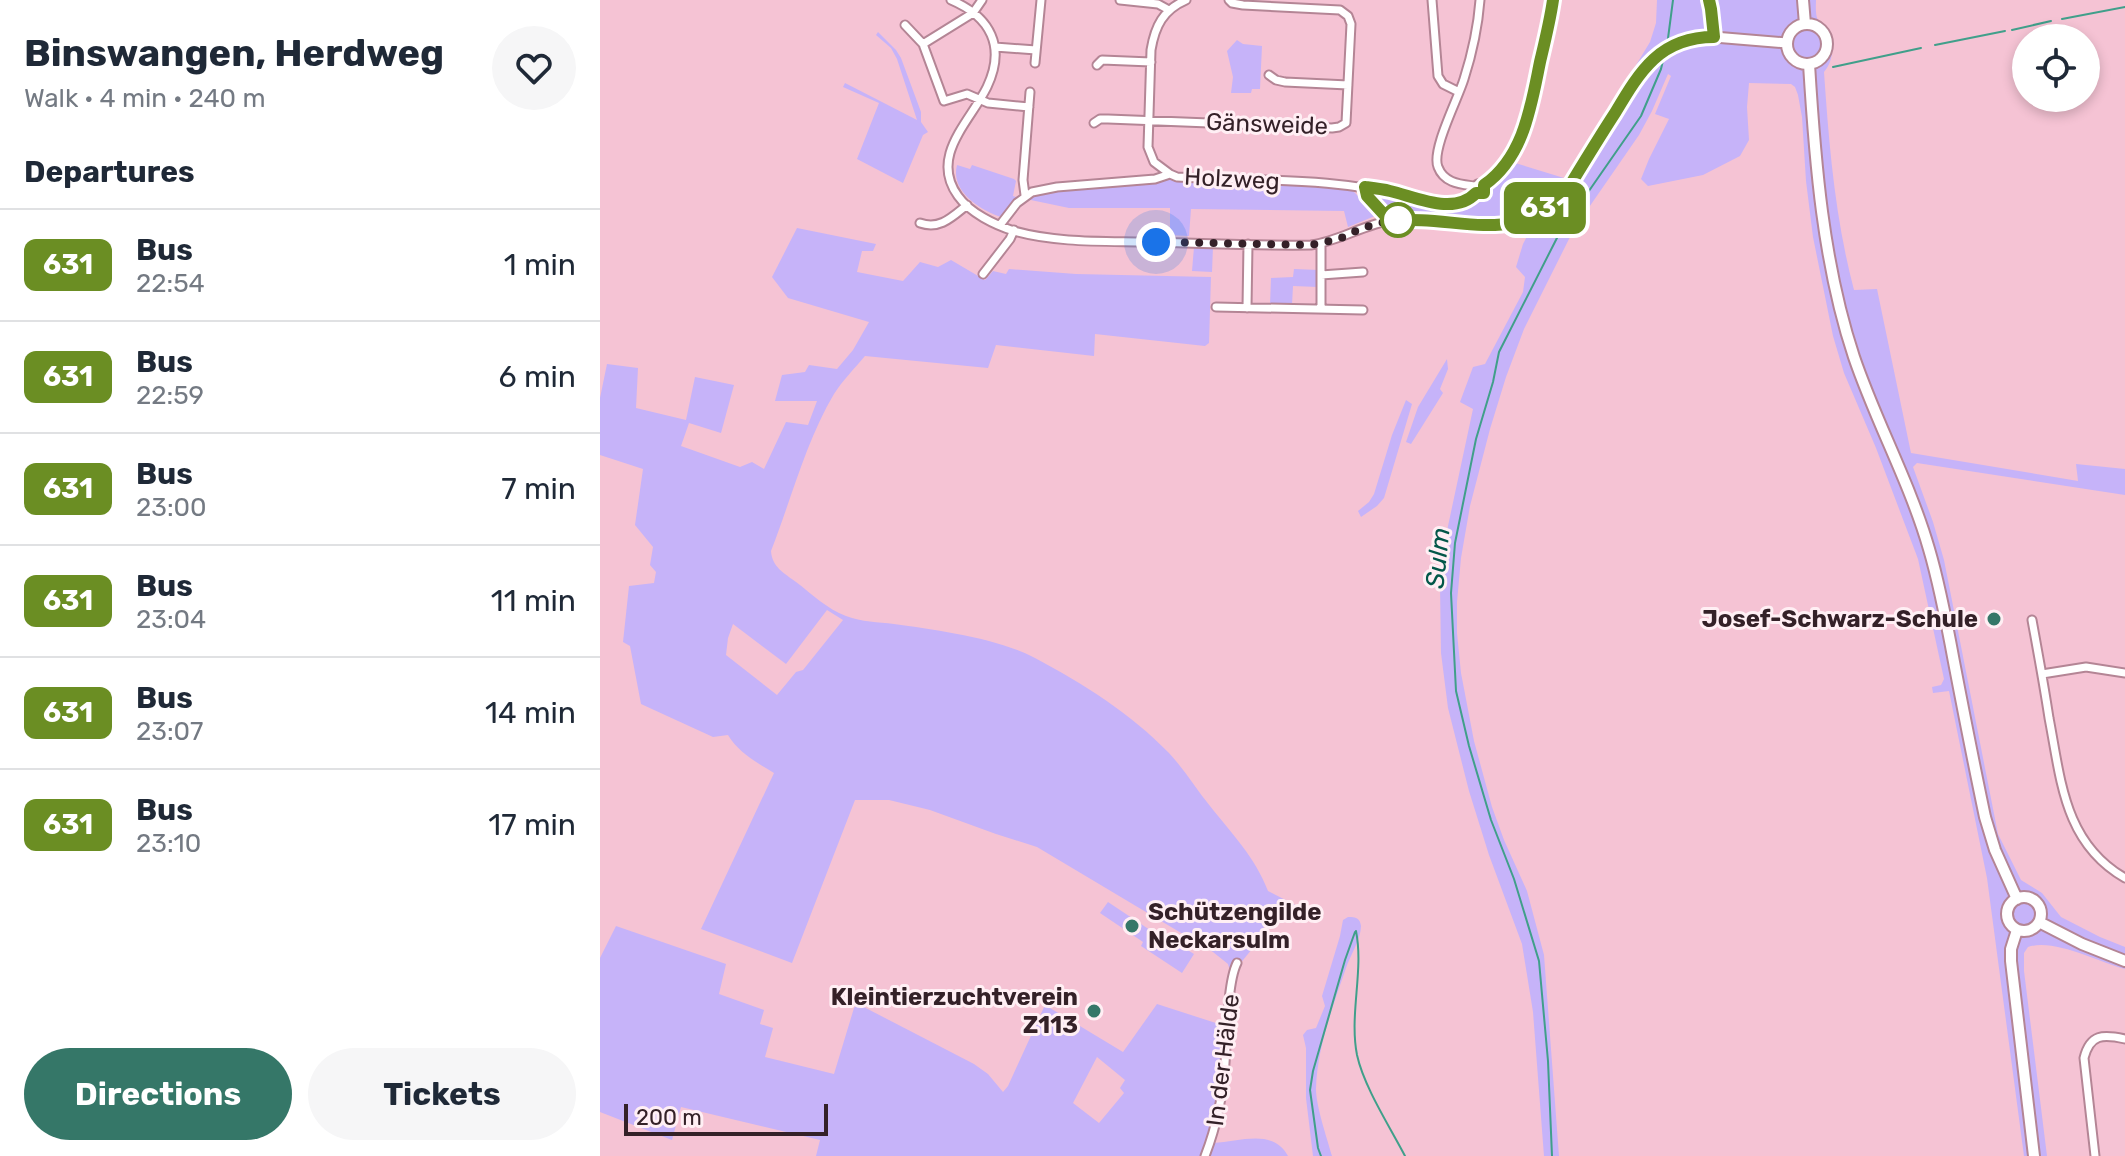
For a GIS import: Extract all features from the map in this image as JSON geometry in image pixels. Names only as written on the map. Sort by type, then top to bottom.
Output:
[{"type":"main road","points":[[1803,0],[1805,24]]},
{"type":"main road","points":[[1805,24],[1823,31],[1827,43],[1824,56],[1815,63],[1798,62],[1790,54],[1787,43],[1791,32],[1805,24]]},
{"type":"main road","points":[[1809,64],[1821,197],[1835,287],[1854,355],[1931,554],[1985,817],[1995,850],[2017,899]]},
{"type":"main road","points":[[2027,897],[2037,904],[2041,914],[2039,922],[2028,931],[2017,930],[2010,924],[2007,912],[2010,905],[2017,899],[2027,897]]},
{"type":"main road","points":[[2039,922],[2125,961]]},
{"type":"main road","points":[[2017,930],[2011,961],[2034,1156]]},
{"type":"street","points":[[951,0],[973,13],[989,30],[995,47],[992,74],[986,89],[955,138],[948,164],[950,182],[967,205],[1000,225],[1079,241],[1321,244],[1390,221],[1421,219],[1493,226],[1521,221],[1547,207],[1563,193],[1633,84],[1658,54],[1681,42],[1714,37],[1787,43]]},
{"type":"street","points":[[923,44],[973,13],[982,0]]},
{"type":"street","points":[[1035,63],[1041,0]]},
{"type":"street","points":[[1120,0],[1158,4],[1169,10]]},
{"type":"street","points":[[1170,174],[1160,168],[1148,147],[1151,62],[1159,23],[1169,10],[1186,0]]},
{"type":"street","name":"Gänsweide","points":[[1148,119],[1339,127],[1346,123],[1351,24],[1348,16],[1340,10],[1243,5],[1229,0]]},
{"type":"street","points":[[1432,0],[1438,76],[1443,84],[1459,92]]},
{"type":"street","points":[[1475,190],[1453,183],[1442,173],[1437,161],[1440,140],[1472,47],[1480,0]]},
{"type":"street","name":"Holzweg","points":[[1025,195],[1057,187],[1155,179],[1170,174],[1177,177],[1365,187],[1425,201],[1447,204],[1465,201],[1473,197],[1475,190],[1484,193],[1484,185],[1506,163],[1522,135],[1530,111],[1553,0]]},
{"type":"street","points":[[1709,0],[1714,37]]},
{"type":"street","points":[[905,25],[923,44],[944,101],[967,94],[988,103],[1029,107]]},
{"type":"street","points":[[995,47],[1036,50]]},
{"type":"street","points":[[1097,65],[1102,60],[1151,62]]},
{"type":"street","points":[[1269,75],[1285,82],[1348,85]]},
{"type":"street","points":[[1000,225],[1025,195],[1023,180],[1030,92]]},
{"type":"street","points":[[1094,123],[1100,119],[1148,119]]},
{"type":"street","points":[[1365,187],[1367,196],[1390,221]]},
{"type":"street","points":[[920,223],[940,224],[967,205]]},
{"type":"street","points":[[983,274],[1014,230]]},
{"type":"street","points":[[1247,308],[1248,244]]},
{"type":"street","points":[[1321,244],[1321,309]]},
{"type":"street","points":[[1321,275],[1363,272]]},
{"type":"street","points":[[1216,307],[1363,310]]},
{"type":"street","points":[[2032,620],[2060,782],[2068,810],[2089,848],[2125,878]]},
{"type":"street","points":[[2042,674],[2086,667],[2125,673]]},
{"type":"street","name":"In der Hälde","points":[[1205,1156],[1213,1138],[1222,1094],[1231,993],[1237,963]]},
{"type":"street","points":[[2095,1156],[2084,1058],[2086,1049],[2097,1038],[2111,1036],[2125,1039]]},
{"type":"shaded area","points":[[1657,0],[1816,0],[1817,18],[1829,34],[1832,46],[1830,62],[1824,72],[1834,181],[1847,263],[1854,290],[1877,289],[1911,453],[2078,481],[2076,464],[2125,469],[2125,495],[1917,463],[1913,467],[1944,560],[1998,834],[2021,880],[2042,893],[2061,917],[2125,947],[2125,969],[2050,946],[2028,947],[2024,953],[2047,1156],[2024,1156],[1987,878],[1949,691],[1933,693],[1932,687],[1941,685],[1944,679],[1918,559],[1844,373],[1833,336],[1813,237],[1798,95],[1791,84],[1749,83],[1749,140],[1740,156],[1703,175],[1648,186],[1641,179],[1669,119],[1655,114],[1671,76],[1668,74],[1639,135],[1574,229],[1524,329],[1490,429],[1470,506],[1461,558],[1457,633],[1474,741],[1492,807],[1527,891],[1544,955],[1559,1156],[1544,1156],[1533,1012],[1522,944],[1489,855],[1448,708],[1441,653],[1440,585],[1448,526],[1473,409],[1460,402],[1473,367],[1485,364],[1523,292],[1525,277],[1516,267],[1532,227],[1524,213],[1505,219],[1479,221],[1394,214],[1377,200],[1378,195],[1387,195],[1430,210],[1459,209],[1483,197],[1512,162],[1564,178],[1650,42],[1656,23]]},
{"type":"shaded area","points":[[878,32],[901,58],[921,112],[921,122],[928,132],[923,135],[903,183],[857,159],[879,103],[843,87],[845,83],[917,120],[897,59],[891,48],[876,35]]},
{"type":"shaded area","points":[[1237,40],[1243,44],[1262,46],[1260,89],[1252,89],[1251,93],[1231,93],[1233,77],[1227,51]]},
{"type":"shaded area","points":[[957,165],[970,169],[972,165],[1014,179],[1015,201],[1001,217],[984,210],[962,191],[956,174]]},
{"type":"shaded area","points":[[1165,177],[1343,184],[1344,190],[1353,191],[1375,216],[1348,227],[1344,211],[1191,209],[1189,236],[1170,235],[1170,208],[1069,208],[1026,199],[1058,190]]},
{"type":"shaded area","points":[[797,228],[876,244],[873,251],[862,251],[857,272],[903,281],[920,262],[938,267],[951,260],[985,280],[993,271],[1006,274],[1009,269],[1211,277],[1209,343],[1205,346],[1095,334],[1094,356],[996,345],[988,368],[865,356],[837,389],[824,412],[771,551],[779,569],[839,613],[858,620],[947,632],[1003,645],[1035,658],[1106,700],[1154,738],[1174,759],[1250,857],[1268,891],[1305,910],[1303,913],[1274,916],[1265,922],[1261,938],[1239,965],[1225,1085],[1214,1143],[1265,1139],[1282,1147],[1288,1156],[816,1156],[820,1140],[681,1107],[672,1140],[600,1112],[600,958],[616,926],[726,964],[719,994],[764,1010],[760,1024],[773,1028],[765,1057],[834,1074],[854,1008],[858,1004],[974,1064],[988,1074],[1003,1092],[1045,1005],[1123,1052],[1157,1004],[1222,1025],[1230,971],[1228,964],[1213,952],[1037,847],[930,810],[889,800],[855,800],[792,963],[701,929],[774,773],[743,752],[728,735],[713,737],[641,704],[630,646],[623,642],[629,586],[654,583],[656,572],[650,565],[653,547],[635,525],[643,469],[600,455],[600,398],[607,364],[638,368],[636,408],[686,420],[695,377],[734,385],[721,433],[689,423],[681,446],[740,467],[752,462],[764,469],[786,422],[808,425],[817,401],[775,401],[782,375],[805,372],[809,365],[837,369],[853,350],[869,322],[788,298],[772,277]],"holes":[[[827,610],[843,620],[803,670],[796,672],[777,695],[726,655],[733,624],[786,664]],[[1097,1057],[1125,1080],[1120,1088],[1124,1093],[1099,1123],[1073,1103]]]},
{"type":"shaded area","points":[[1194,247],[1213,247],[1212,272],[1192,271]]},
{"type":"shaded area","points":[[1294,269],[1319,270],[1318,287],[1293,286],[1292,305],[1270,305],[1271,278],[1293,277]]},
{"type":"shaded area","points":[[1447,359],[1448,369],[1440,389],[1443,393],[1411,444],[1406,442],[1418,407]]},
{"type":"shaded area","points":[[1406,400],[1412,404],[1384,498],[1361,517],[1358,511],[1374,494]]},
{"type":"shaded area","name":"Schützengilde Neckarsulm","points":[[1108,902],[1168,942],[1170,939],[1194,954],[1182,973],[1141,946],[1143,942],[1100,913]]},
{"type":"shaded area","points":[[1348,917],[1359,920],[1361,931],[1326,1027],[1316,1089],[1332,1156],[1313,1156],[1303,1035],[1307,1030],[1316,1028],[1325,1006],[1322,996],[1343,920]]},
{"type":"waterway","name":"Sulm","points":[[1667,46],[1673,0]]},
{"type":"waterway","points":[[2062,19],[2125,7]]},
{"type":"waterway","points":[[2038,24],[2051,21]]},
{"type":"waterway","points":[[1935,45],[2005,31]]},
{"type":"waterway","points":[[1833,67],[1921,48]]},
{"type":"waterway","name":"Sulm","points":[[1552,1156],[1539,961],[1514,879],[1491,820],[1456,691],[1451,593],[1455,543],[1476,439],[1499,352],[1559,234],[1641,116],[1665,52]]},
{"type":"waterway","points":[[1356,931],[1357,1055],[1371,1093],[1405,1156]]},
{"type":"waterway","points":[[1321,1156],[1310,1090],[1355,932]]},
{"type":"bus line","name":"631","points":[[1553,0],[1530,111],[1522,135],[1506,163],[1484,185],[1484,193],[1447,204],[1365,187],[1367,196],[1390,221],[1421,219],[1493,226],[1521,221],[1547,207],[1572,182],[1644,68],[1671,46],[1692,39],[1714,37],[1709,0]]},
{"type":"place","name":"Josef-Schwarz-Schule","points":[[1994,619]]},
{"type":"place","name":"Schützengilde Neckarsulm","points":[[1132,926]]},
{"type":"place","name":"Kleintierzuchtverein Z113","points":[[1094,1011]]},
{"type":"route","points":[[1156,242],[1311,245],[1398,220]]}]
